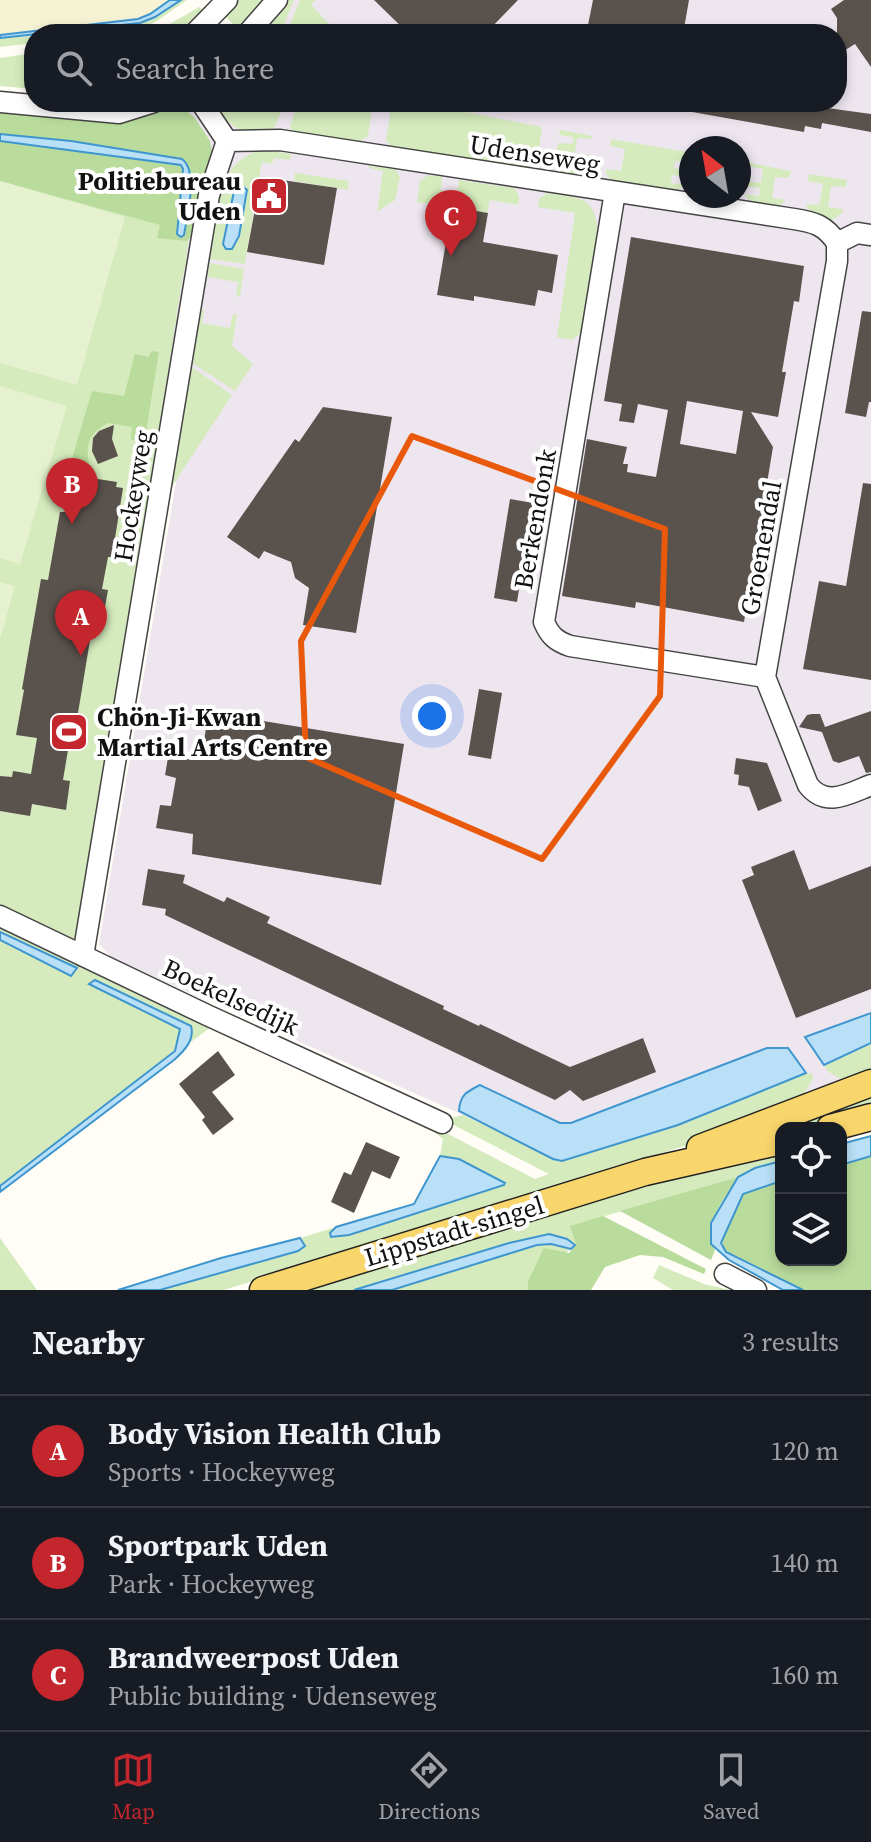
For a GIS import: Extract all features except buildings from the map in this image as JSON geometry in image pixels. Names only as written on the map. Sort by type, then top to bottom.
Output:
[{"type":"main road","name":"Lippstadt-singel","points":[[645,1172],[740,1131],[871,1083]]},
{"type":"main road","points":[[847,1123],[871,1117]]},
{"type":"main road","name":"Lippstadt-singel","points":[[263,1290],[645,1172],[775,1142]]},
{"type":"street","points":[[204,24],[227,0]]},
{"type":"street","points":[[256,24],[277,0]]},
{"type":"street","points":[[0,102],[24,101]]},
{"type":"street","points":[[0,102],[24,104]]},
{"type":"street","points":[[208,112],[227,141]]},
{"type":"street","name":"Udenseweg","points":[[227,141],[280,140],[817,223],[829,231],[837,243]]},
{"type":"street","name":"Hockeyweg","points":[[83,956],[209,195],[227,141]]},
{"type":"street","name":"Berkendonk","points":[[615,192],[544,622],[549,634],[570,646],[765,677]]},
{"type":"street","points":[[837,243],[857,233],[871,235]]},
{"type":"street","name":"Groenendal","points":[[765,677],[837,261],[837,243]]},
{"type":"street","points":[[765,677],[813,792],[837,799],[871,785]]},
{"type":"street","name":"Boekelsedijk","points":[[0,916],[442,1123]]},
{"type":"street","points":[[725,1274],[756,1290]]},
{"type":"highlighted area","points":[[412,436],[665,529],[660,696],[542,859],[306,757],[301,641]]},
{"type":"shaded area","points":[[0,0],[170,0],[138,19],[95,24],[24,24],[24,32],[0,35]]},
{"type":"shaded area","points":[[281,0],[871,0],[871,1071],[575,1165],[112,958],[99,944],[176,482],[69,469],[161,123],[175,112],[847,112],[847,24],[261,24]]},
{"type":"green space","points":[[181,0],[187,0],[154,23],[132,24],[140,23]]},
{"type":"green space","points":[[234,0],[270,0],[247,24],[233,24],[222,13]]},
{"type":"green space","points":[[285,0],[294,0],[284,24],[262,24]]},
{"type":"green space","points":[[300,0],[315,0],[311,5],[329,24],[290,24]]},
{"type":"green space","points":[[199,7],[207,13],[196,24],[170,24]]},
{"type":"green space","points":[[24,37],[24,44],[0,47],[0,38]]},
{"type":"green space","points":[[24,54],[24,88],[0,86],[0,58]]},
{"type":"green space","points":[[0,107],[24,107],[24,112],[188,112],[210,141],[213,157],[203,182],[192,236],[187,241],[157,238],[160,225],[0,181],[0,141],[181,165],[177,233],[189,204],[182,159],[71,141],[0,134]]},
{"type":"green space","points":[[221,112],[281,112],[275,127],[254,133],[239,129]]},
{"type":"green space","points":[[295,112],[372,112],[368,136],[359,142],[292,132],[290,127]]},
{"type":"green space","points":[[390,112],[466,112],[542,127],[537,163],[529,169],[392,148],[386,140]]},
{"type":"green space","points":[[0,121],[204,138],[186,257],[188,265],[185,265],[176,317],[180,318],[179,324],[175,324],[172,346],[175,347],[171,352],[79,945],[0,909]]},
{"type":"green space","points":[[560,130],[592,136],[592,139],[577,138],[575,153],[589,155],[588,162],[574,161],[573,168],[586,170],[578,177],[561,174],[555,166],[569,167],[571,152],[557,150],[558,143],[573,144],[573,137],[559,135]]},
{"type":"green space","points":[[611,139],[679,151],[679,161],[675,161],[674,168],[679,169],[679,176],[672,175],[671,183],[679,184],[679,190],[611,181],[606,169],[621,171],[625,149],[610,146]]},
{"type":"green space","points":[[263,150],[291,154],[290,160],[274,158],[272,164],[262,162],[245,264],[210,259],[220,192],[235,165]],"holes":[[[241,185],[247,190],[236,244],[223,244],[234,191]]]},
{"type":"green space","points":[[751,163],[791,171],[789,178],[775,177],[772,198],[786,200],[778,207],[751,203],[751,195],[759,196],[760,188],[751,187],[751,182],[761,183],[763,169],[751,167]]},
{"type":"green space","points":[[369,166],[395,169],[400,177],[395,200],[377,212],[383,171]]},
{"type":"green space","points":[[295,173],[349,181],[348,190],[294,181]]},
{"type":"green space","points":[[809,174],[847,180],[846,187],[831,186],[828,207],[843,209],[832,220],[811,212],[805,204],[819,205],[823,184],[808,181]]},
{"type":"green space","points":[[428,175],[442,177],[441,190],[457,193],[459,180],[514,188],[519,196],[518,205],[490,200],[487,213],[417,202],[420,181]]},
{"type":"green space","points":[[0,181],[125,217],[77,385],[0,363]]},
{"type":"green space","points":[[547,193],[584,201],[590,206],[597,222],[598,235],[582,332],[572,340],[557,337],[575,213],[538,207],[539,199]]},
{"type":"green space","points":[[210,263],[244,269],[240,297],[236,296],[238,282],[207,277]]},
{"type":"green space","points":[[202,309],[202,323],[230,328],[233,314],[237,315],[232,346],[253,364],[235,391],[192,363]]},
{"type":"green space","points":[[151,351],[159,352],[144,444],[131,439],[132,427],[108,423],[94,433],[88,444],[92,475],[68,472],[92,391],[124,396],[135,354],[149,357]]},
{"type":"green space","points":[[192,367],[232,395],[171,488]]},
{"type":"green space","points":[[0,386],[67,406],[20,564],[0,558]]},
{"type":"green space","points":[[0,582],[15,586],[0,639]]},
{"type":"green space","points":[[0,924],[211,1027],[0,1186]]},
{"type":"green space","points":[[871,1043],[871,1075],[848,1083],[827,1071],[824,1065]]},
{"type":"green space","points":[[805,1072],[812,1073],[813,1078],[800,1102],[691,1144],[224,1290],[160,1290],[303,1249],[300,1238],[336,1227],[408,1215],[504,1185],[460,1159],[440,1156],[443,1139],[417,1118],[535,1179],[549,1174],[444,1120],[463,1115],[562,1161],[678,1125]]},
{"type":"green space","points":[[871,1094],[871,1108],[818,1122],[798,1122],[796,1117]]},
{"type":"green space","points":[[775,1148],[775,1163],[738,1177],[571,1226],[576,1245],[528,1281],[528,1290],[392,1290],[536,1245],[551,1244],[565,1248],[548,1234],[354,1290],[299,1290]]},
{"type":"green space","points":[[871,1156],[871,1290],[803,1290],[722,1247],[724,1235],[743,1194],[775,1183],[775,1266],[847,1266],[847,1163]]},
{"type":"green space","points":[[738,1177],[713,1221],[711,1240],[715,1250],[711,1260],[620,1211]]},
{"type":"green space","points":[[603,1216],[706,1269],[704,1274],[663,1257],[640,1255],[605,1267],[591,1290],[528,1290],[528,1281],[544,1248],[569,1253],[576,1245],[570,1226]]},
{"type":"green space","points":[[0,1238],[37,1290],[0,1290]]},
{"type":"green space","points":[[659,1265],[704,1284],[730,1290],[673,1290],[653,1278]]},
{"type":"water","points":[[170,0],[181,0],[140,23],[95,24],[138,19]]},
{"type":"water","points":[[24,32],[24,35],[0,38],[0,35]]},
{"type":"water","points":[[0,134],[71,141],[182,159],[187,165],[191,183],[184,235],[181,237],[177,234],[181,165],[0,141]]},
{"type":"water","points":[[241,185],[247,190],[239,236],[232,249],[226,249],[223,244],[234,191]]},
{"type":"water","points":[[0,932],[77,968],[71,976],[0,940]]},
{"type":"water","points":[[95,980],[191,1026],[190,1041],[174,1060],[0,1192],[0,1186],[175,1051],[180,1029],[89,984]]},
{"type":"water","points":[[871,1013],[871,1043],[824,1065],[805,1037]]},
{"type":"water","points":[[767,1048],[788,1048],[806,1073],[678,1125],[562,1161],[459,1111],[465,1095],[480,1085],[560,1123],[571,1123]]},
{"type":"water","points":[[871,1136],[871,1156],[847,1163],[847,1142]]},
{"type":"water","points":[[440,1156],[459,1159],[505,1183],[349,1235],[331,1237],[330,1233],[336,1227],[414,1204]]},
{"type":"water","points":[[775,1163],[775,1183],[743,1194],[721,1243],[726,1252],[803,1290],[783,1290],[729,1260],[711,1244],[711,1223],[738,1177]]},
{"type":"water","points":[[549,1234],[567,1239],[575,1245],[571,1249],[551,1244],[537,1245],[392,1290],[354,1290],[509,1243]]},
{"type":"water","points":[[300,1238],[305,1246],[298,1251],[160,1290],[118,1290],[221,1258]]},
{"type":"place","name":"Politiebureau Uden","points":[[269,196]]},
{"type":"place","name":"Brandweerpost Uden","points":[[451,256]]},
{"type":"place","name":"Sportpark Uden","points":[[72,524]]},
{"type":"place","name":"Body Vision Health Club","points":[[81,656]]},
{"type":"place","name":"Chön-Ji-Kwan Martial Arts Centre","points":[[69,732]]}]
